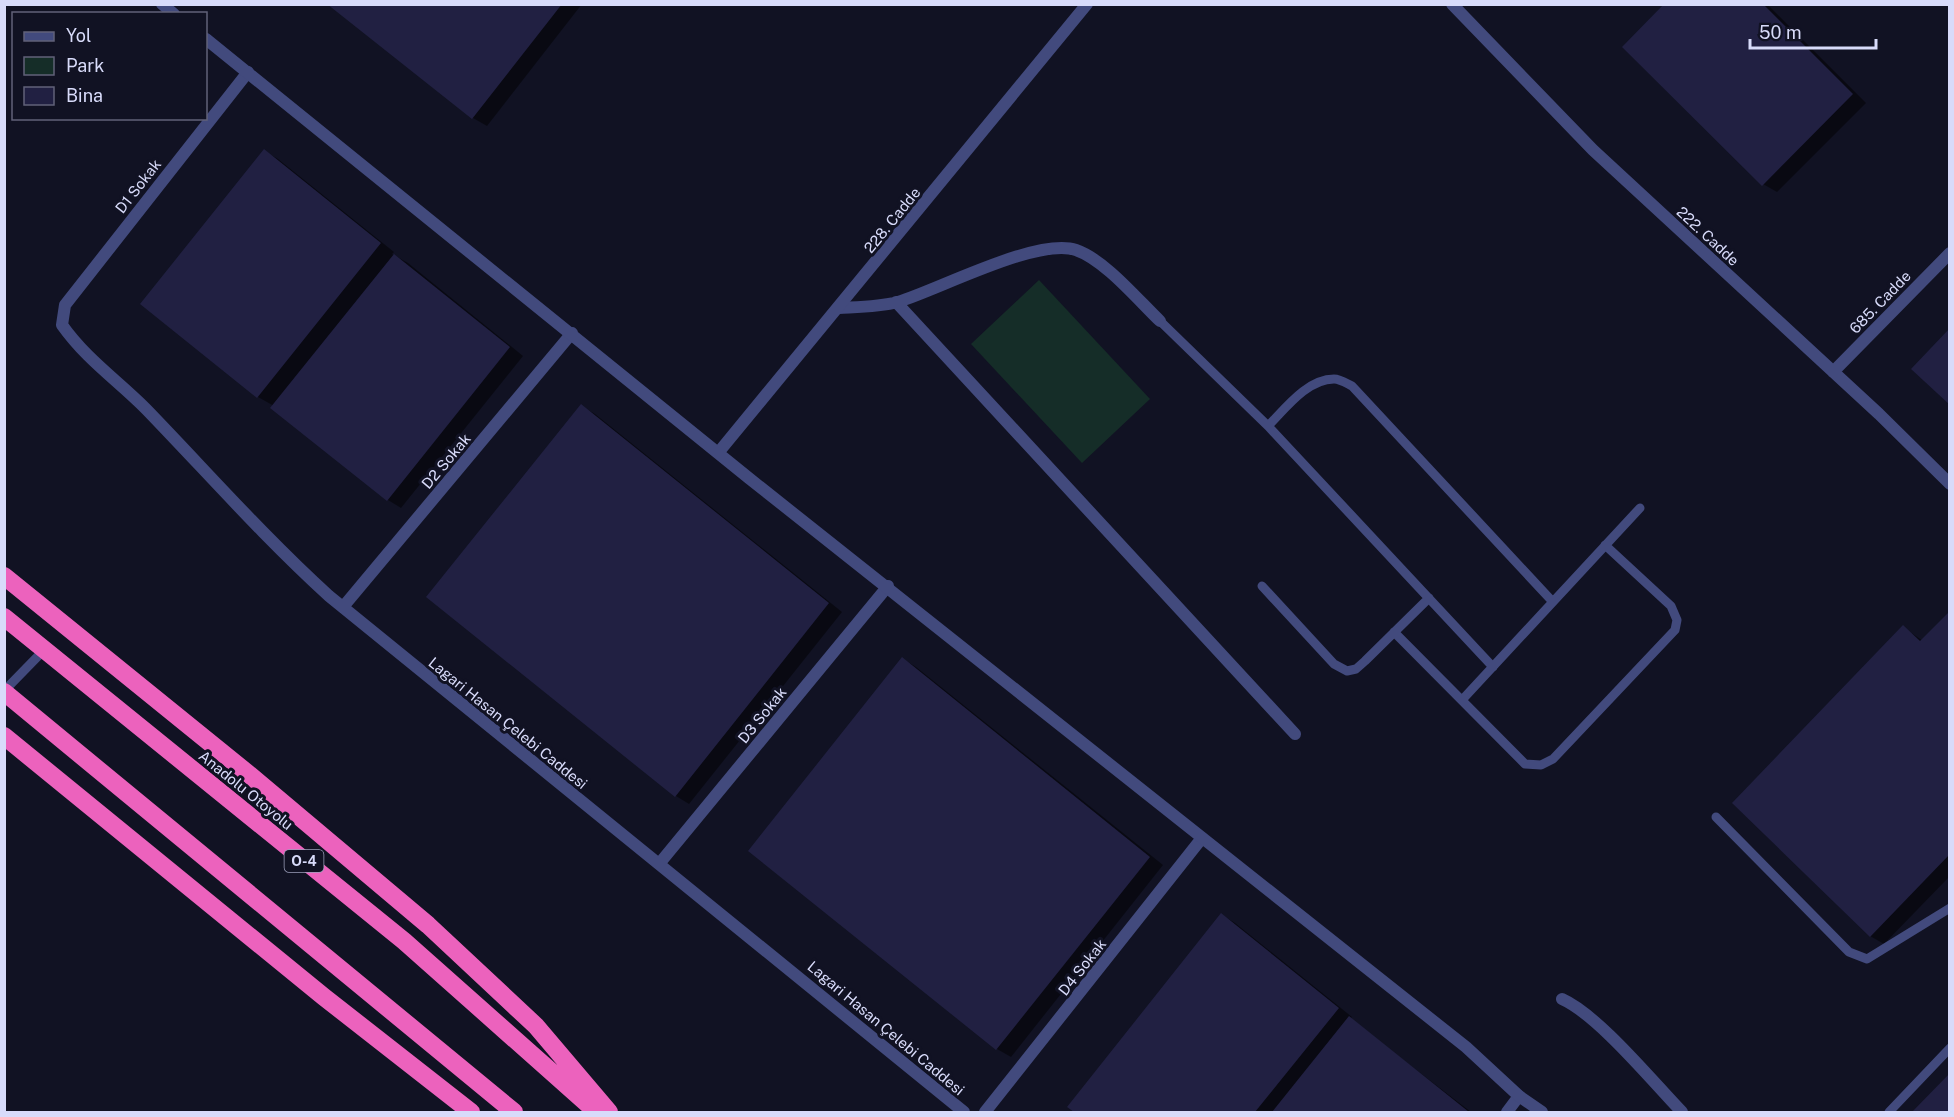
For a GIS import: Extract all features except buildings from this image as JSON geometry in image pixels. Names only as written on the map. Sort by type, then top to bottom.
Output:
[{"type":"highway","points":[[4,576],[251,776],[428,925],[536,1026],[609,1113]]},
{"type":"highway","name":"Anadolu Otoyolu","points":[[4,617],[404,941],[547,1065],[597,1113]]},
{"type":"highway","points":[[4,691],[514,1113]]},
{"type":"highway","points":[[4,736],[324,997],[471,1113]]},
{"type":"street","name":"228. Cadde","points":[[718,453],[1087,4]]},
{"type":"street","name":"222. Cadde","points":[[1452,4],[1593,150],[1833,372],[1950,484]]},
{"type":"street","points":[[207,40],[718,453],[1467,1047],[1519,1096],[1542,1113]]},
{"type":"street","name":"D1 Sokak","points":[[62,325],[65,304],[248,72]]},
{"type":"street","points":[[839,308],[896,302],[1032,252],[1068,248],[1079,251],[1100,264],[1160,321]]},
{"type":"street","name":"685. Cadde","points":[[1833,372],[1950,252]]},
{"type":"street","points":[[896,302],[1294,734]]},
{"type":"street","name":"Lagari Hasan Çelebi Caddesi","points":[[62,325],[81,351],[144,408],[250,522],[343,607],[964,1113]]},
{"type":"street","name":"D2 Sokak","points":[[343,607],[572,333]]},
{"type":"street","name":"D3 Sokak","points":[[659,864],[888,586]]},
{"type":"street","name":"D4 Sokak","points":[[985,1113],[998,1100],[1202,838]]},
{"type":"street","points":[[1562,999],[1574,1005],[1596,1024],[1682,1113]]},
{"type":"street","points":[[1507,1113],[1519,1096]]},
{"type":"lane","points":[[1160,321],[1268,426],[1493,667]]},
{"type":"lane","points":[[1268,426],[1304,392],[1320,381],[1336,378],[1352,386],[1553,602]]},
{"type":"lane","points":[[1462,700],[1640,508]]},
{"type":"lane","points":[[1394,632],[1525,764],[1541,765],[1553,759],[1675,630],[1677,620],[1671,606],[1605,545]]},
{"type":"lane","points":[[1263,586],[1334,664],[1347,671],[1356,669],[1365,661],[1429,598]]},
{"type":"lane","points":[[4,691],[45,650]]},
{"type":"lane","points":[[1716,817],[1849,952],[1857,956],[1867,959],[1950,908]]},
{"type":"lane","points":[[1889,1113],[1950,1048]]},
{"type":"green space","points":[[1039,280],[1150,399],[1082,463],[971,344]]}]
